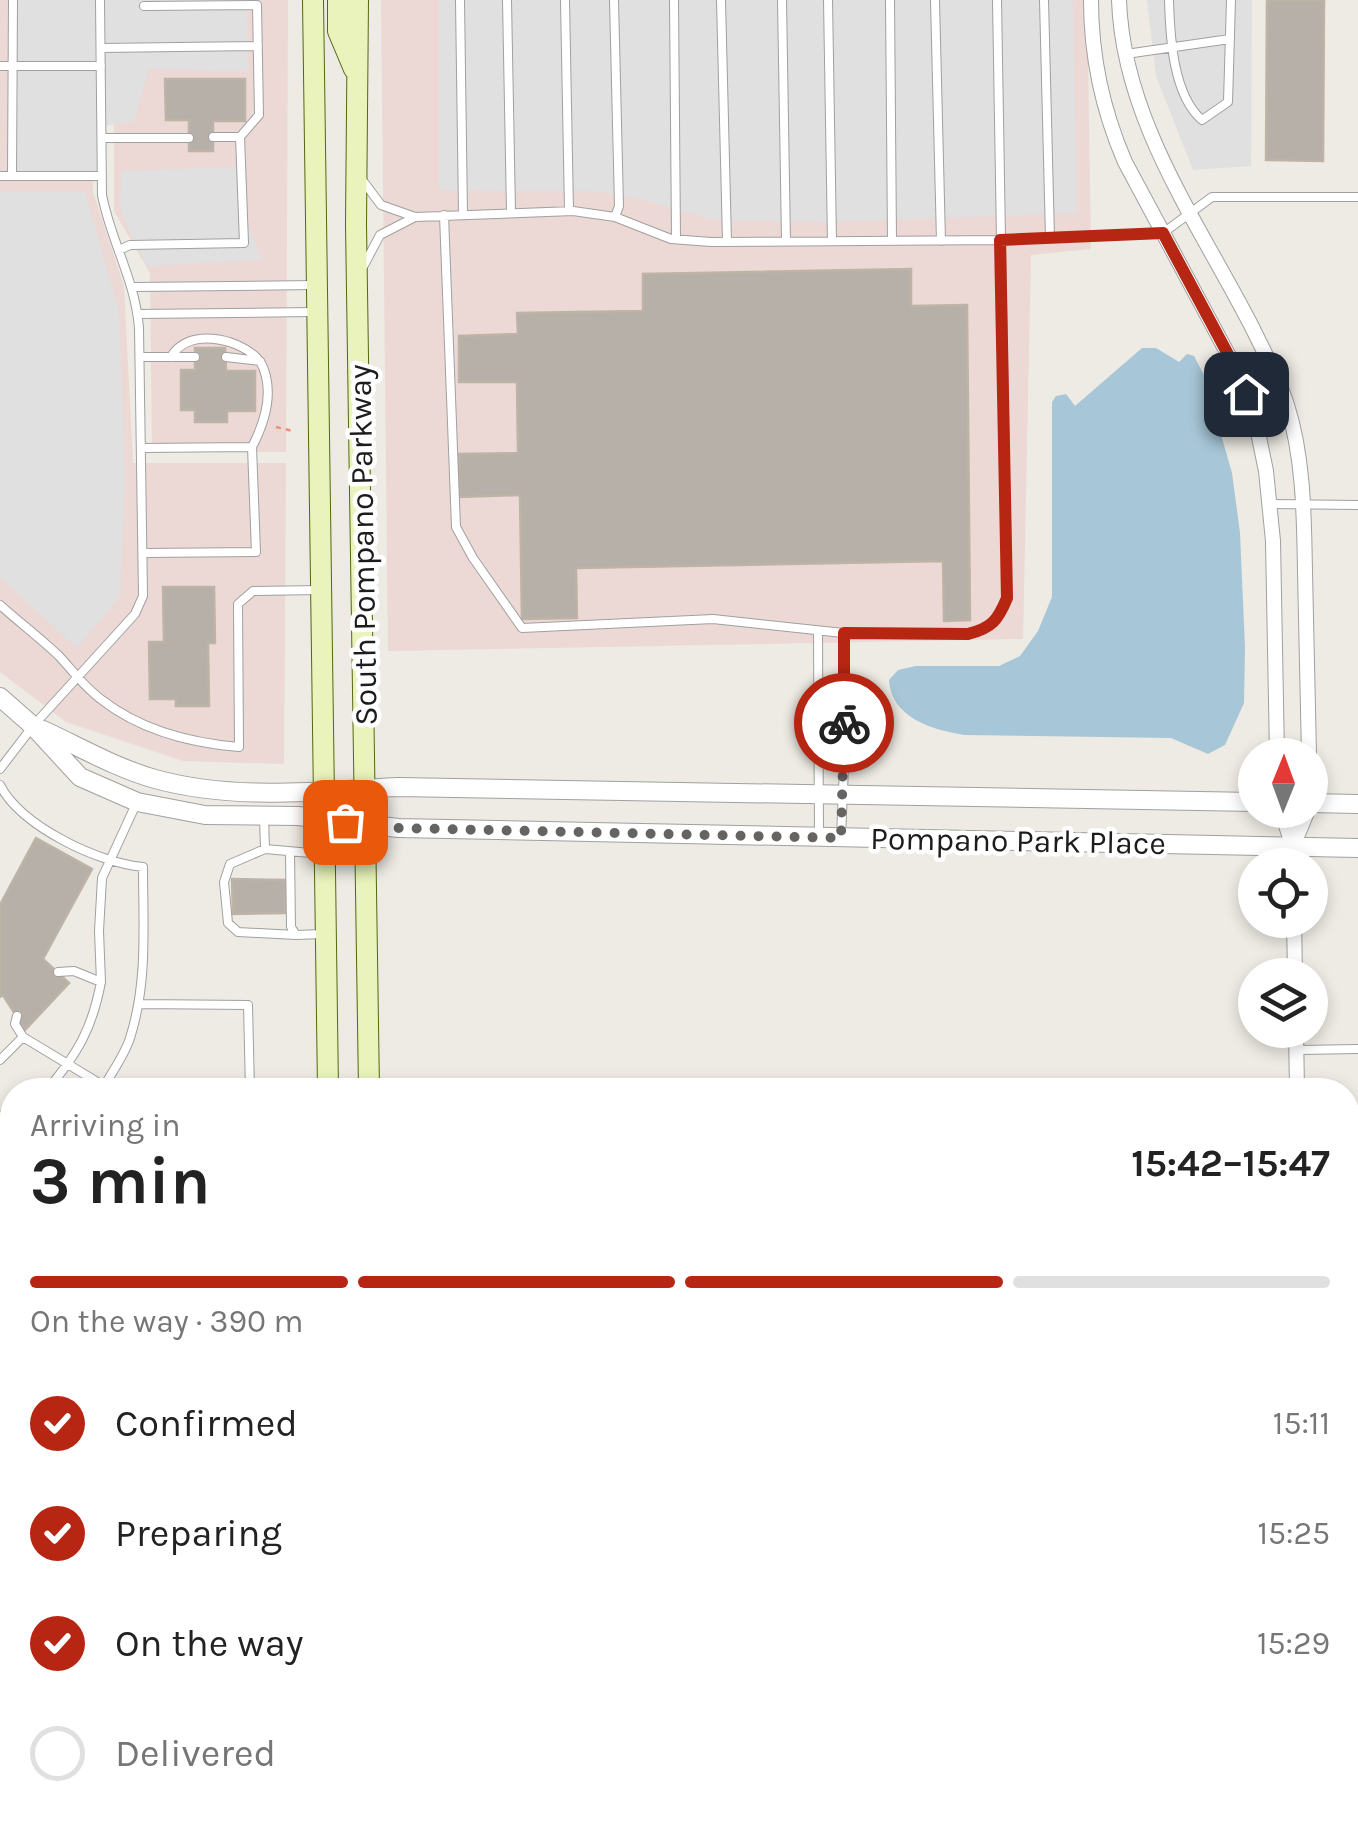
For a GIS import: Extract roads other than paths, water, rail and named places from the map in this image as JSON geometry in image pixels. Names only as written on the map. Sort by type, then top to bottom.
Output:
[{"type":"main road","name":"South Pompano Parkway","points":[[312,0],[328,1078]]},
{"type":"main road","points":[[338,0],[338,32],[357,75]]},
{"type":"main road","name":"South Pompano Parkway","points":[[358,0],[356,170],[369,1078]]},
{"type":"street","points":[[1091,0],[1098,87],[1110,128],[1237,371],[1255,418],[1273,542],[1277,738]]},
{"type":"street","points":[[1119,0],[1136,95],[1188,212],[1242,308],[1288,406],[1300,470],[1309,738]]},
{"type":"street","points":[[0,696],[33,726]]},
{"type":"street","name":"Pompano Park Place","points":[[33,726],[156,779],[226,791],[842,794],[1238,802]]},
{"type":"street","name":"Pompano Park Place","points":[[33,726],[80,777],[137,802],[206,815],[366,825],[1238,854]]},
{"type":"street","points":[[1328,805],[1358,804]]},
{"type":"street","name":"Pompano Park Place","points":[[1328,852],[1358,848]]},
{"type":"street","points":[[1297,1050],[1298,1078]]},
{"type":"lane","points":[[12,176],[13,0]]},
{"type":"lane","points":[[0,770],[33,726],[135,614],[144,596],[138,314],[134,287],[106,218],[100,0]]},
{"type":"lane","points":[[460,0],[463,214]]},
{"type":"lane","points":[[507,0],[511,212]]},
{"type":"lane","points":[[565,0],[569,211]]},
{"type":"lane","points":[[614,0],[620,206],[615,217]]},
{"type":"lane","points":[[674,0],[676,239]]},
{"type":"lane","points":[[721,0],[727,241]]},
{"type":"lane","points":[[782,0],[786,241]]},
{"type":"lane","points":[[828,0],[832,241]]},
{"type":"lane","points":[[890,0],[892,241]]},
{"type":"lane","points":[[935,0],[941,241]]},
{"type":"lane","points":[[444,214],[456,527],[522,628],[713,619],[844,633],[968,634],[986,629],[998,620],[1007,598],[997,0]]},
{"type":"lane","points":[[1044,0],[1050,238]]},
{"type":"lane","points":[[1169,0],[1173,46],[1189,109],[1202,120],[1228,102],[1230,0]]},
{"type":"lane","points":[[119,250],[130,245],[244,243],[240,137],[259,116],[256,4],[144,6]]},
{"type":"lane","points":[[1126,54],[1230,39]]},
{"type":"lane","points":[[101,48],[258,46]]},
{"type":"lane","points":[[0,66],[101,66]]},
{"type":"lane","points":[[213,138],[240,137]]},
{"type":"lane","points":[[102,138],[189,138]]},
{"type":"lane","points":[[356,170],[369,193],[382,205],[415,216],[569,211],[615,217],[676,239],[727,241],[1000,240],[1163,233],[1212,197],[1358,197]]},
{"type":"lane","points":[[0,176],[102,176]]},
{"type":"lane","points":[[358,274],[380,235],[415,216]]},
{"type":"lane","points":[[134,287],[316,285]]},
{"type":"lane","points":[[138,314],[317,312]]},
{"type":"lane","points":[[143,553],[256,552],[252,447],[268,404],[266,371],[248,349],[221,340],[186,341],[171,357]]},
{"type":"lane","points":[[140,357],[194,357]]},
{"type":"lane","points":[[226,357],[260,360]]},
{"type":"lane","points":[[142,448],[252,447]]},
{"type":"lane","points":[[1269,504],[1358,505]]},
{"type":"lane","points":[[0,606],[102,701],[130,718],[167,735],[239,747],[238,604],[253,591],[321,590]]},
{"type":"lane","points":[[818,631],[819,837]]},
{"type":"lane","points":[[841,838],[844,633]]},
{"type":"lane","points":[[0,785],[10,803],[44,828],[109,860],[143,867],[143,976],[129,1042],[108,1078]]},
{"type":"lane","points":[[58,1078],[88,1034],[101,982],[102,878],[137,802]]},
{"type":"lane","points":[[264,816],[265,849]]},
{"type":"lane","points":[[324,854],[265,849],[230,864],[224,882],[228,923],[238,932],[326,934]]},
{"type":"lane","points":[[290,852],[291,927],[296,935]]},
{"type":"lane","points":[[58,972],[74,971],[101,982]]},
{"type":"lane","points":[[138,1004],[248,1005],[250,1078]]},
{"type":"lane","points":[[17,1016],[16,1024],[23,1037],[89,1078]]},
{"type":"lane","points":[[0,1060],[23,1037]]},
{"type":"lane","points":[[1297,1050],[1358,1048]]},
{"type":"water","points":[[1142,348],[1156,348],[1179,362],[1187,354],[1194,356],[1204,375],[1232,473],[1240,533],[1244,703],[1225,745],[1208,754],[1171,738],[965,735],[916,720],[897,704],[892,693],[889,680],[898,670],[916,666],[999,666],[1020,656],[1038,631],[1052,597],[1052,402],[1056,396],[1066,394],[1075,406]]}]
